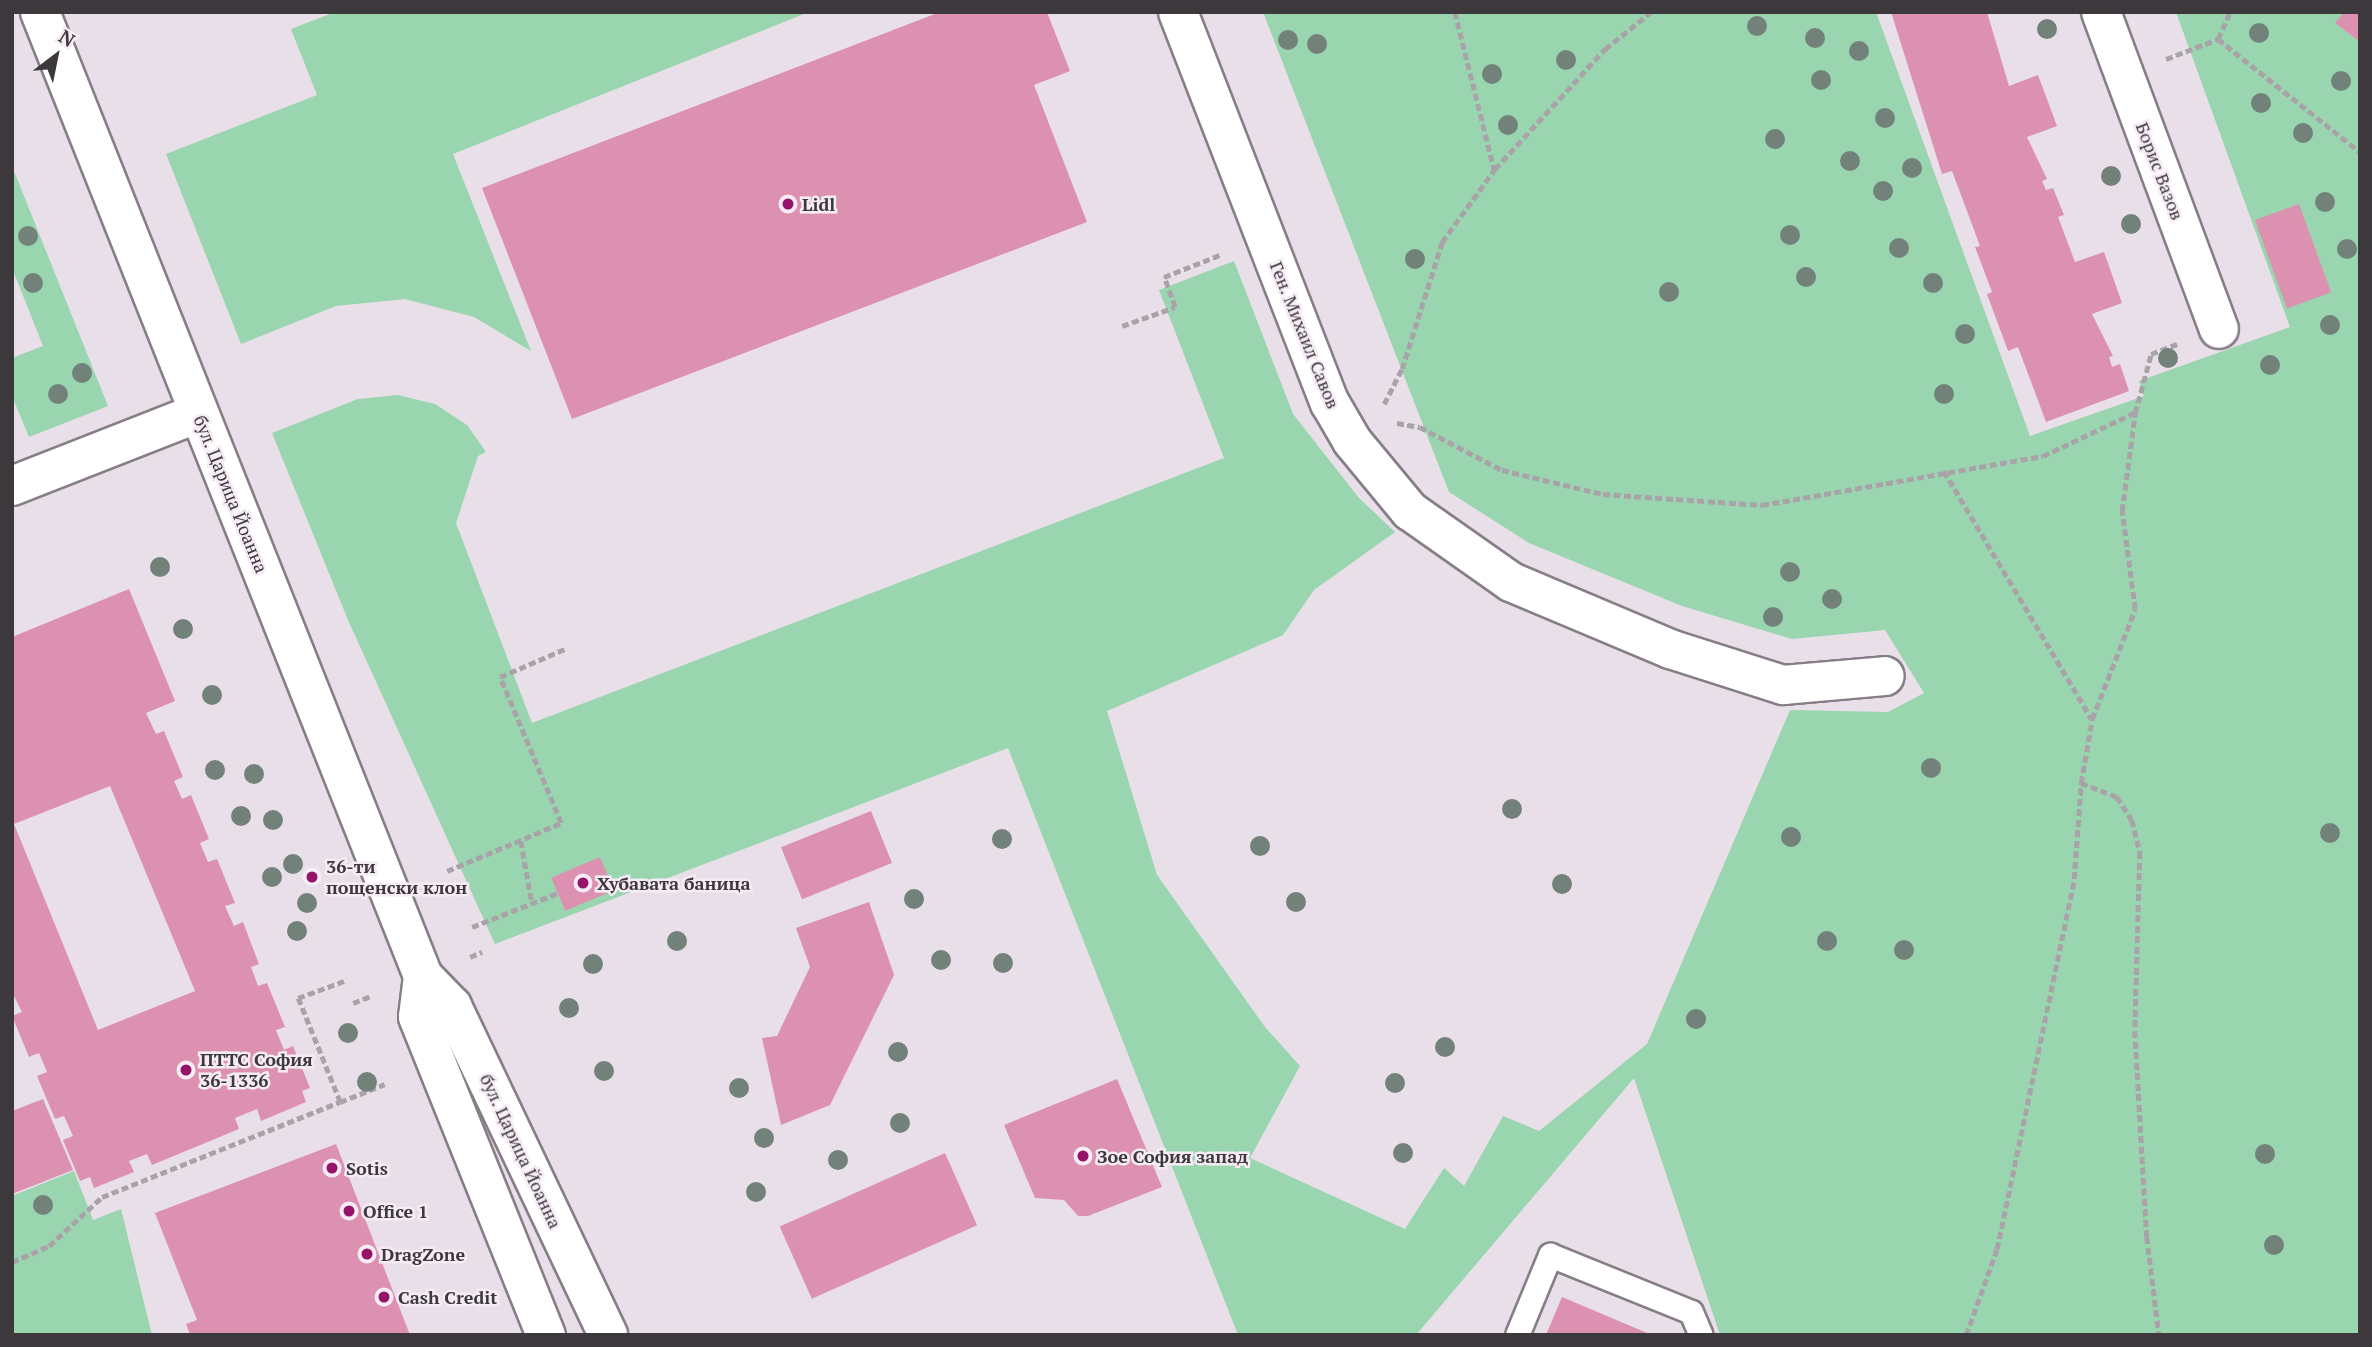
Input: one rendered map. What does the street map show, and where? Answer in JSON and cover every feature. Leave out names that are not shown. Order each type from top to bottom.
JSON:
[{"type":"main road","name":"бул. Царица Йоанна","points":[[40,12],[423,976],[452,1006],[608,1335]]},
{"type":"main road","name":"Ген. Михаил Савов","points":[[1178,12],[1330,402],[1364,430],[1410,511],[1511,582],[1670,649],[1783,685],[1885,676]]},
{"type":"main road","name":"Борис Вазов","points":[[2101,12],[2220,329]]},
{"type":"main road","points":[[17,472],[198,413]]},
{"type":"main road","name":"бул. Царица Йоанна","points":[[423,976],[418,1017],[546,1335]]},
{"type":"lane","points":[[1517,1335],[1550,1255],[1691,1312],[1700,1335]]},
{"type":"path","points":[[1455,12],[1495,169]]},
{"type":"path","points":[[1364,430],[1402,369],[1442,242],[1495,169],[1605,49],[1651,12]]},
{"type":"path","points":[[2124,76],[2218,39],[2230,12]]},
{"type":"path","points":[[2218,39],[2360,152]]},
{"type":"path","points":[[1122,326],[1175,307],[1164,277],[1265,236]]},
{"type":"path","points":[[1966,1335],[1997,1249],[2074,879],[2081,783],[2092,719],[2135,609],[2122,511],[2135,413],[2151,354],[2220,329]]},
{"type":"path","points":[[1364,430],[1420,427],[1502,470],[1603,494],[1762,505],[1944,471],[2043,456],[2135,413]]},
{"type":"path","points":[[1944,471],[2092,719]]},
{"type":"path","points":[[447,871],[561,823],[500,677],[567,648]]},
{"type":"path","points":[[2081,783],[2117,797],[2132,820],[2140,852],[2135,1031],[2147,1237],[2159,1335]]},
{"type":"path","points":[[520,841],[532,903]]},
{"type":"path","points":[[472,927],[558,893]]},
{"type":"path","points":[[466,959],[482,952]]},
{"type":"path","points":[[340,1102],[298,998],[344,981]]},
{"type":"path","points":[[353,1003],[371,996]]},
{"type":"path","points":[[12,1262],[49,1246],[102,1197],[385,1084]]},
{"type":"green space","points":[[335,12],[809,12],[453,154],[531,351],[474,317],[405,299],[336,306],[241,344],[166,154],[317,95],[291,29]]},
{"type":"green space","points":[[1263,12],[1876,12],[2030,436],[2144,396],[2139,381],[2290,327],[2176,12],[2360,12],[2360,1335],[1720,1335],[1634,1078],[1416,1335],[1238,1335],[1008,748],[495,944],[348,620],[272,433],[358,399],[398,395],[435,404],[467,425],[486,452],[478,456],[456,523],[532,723],[1224,458],[1159,290],[1234,261],[1293,414],[1359,498],[1395,532],[1314,590],[1283,635],[1107,711],[1157,875],[1265,1027],[1300,1066],[1250,1158],[1405,1229],[1444,1168],[1464,1186],[1503,1116],[1539,1131],[1647,1044],[1790,710],[1888,712],[1924,693],[1885,630],[1792,639],[1682,606],[1529,543],[1449,492]]},
{"type":"green space","points":[[12,166],[108,406],[29,437],[12,396],[12,358],[43,346],[12,268]]},
{"type":"green space","points":[[74,1171],[93,1220],[121,1209],[152,1335],[12,1335],[12,1196]]},
{"type":"building","points":[[940,12],[1047,12],[1070,71],[1034,85],[1087,222],[572,419],[482,188]]},
{"type":"building","points":[[1891,12],[1987,12],[2009,86],[2038,75],[2057,126],[2027,137],[2047,179],[2042,181],[2046,190],[2053,188],[2064,215],[2058,217],[2075,262],[2104,252],[2122,303],[2092,314],[2113,356],[2109,357],[2112,367],[2120,364],[2129,391],[2046,422],[2018,347],[2008,351],[1987,294],[1992,292],[1975,247],[1980,246],[1952,171],[1942,174]]},
{"type":"building","points":[[2344,12],[2360,12],[2360,42],[2335,23]]},
{"type":"building","points":[[2299,204],[2331,292],[2287,308],[2255,220]]},
{"type":"building","points":[[129,589],[175,701],[146,713],[156,734],[164,731],[183,777],[174,781],[182,799],[191,795],[209,839],[200,843],[208,862],[217,859],[235,903],[225,906],[234,926],[243,922],[259,964],[251,967],[258,986],[267,983],[285,1027],[276,1030],[284,1050],[293,1046],[310,1088],[302,1091],[306,1102],[261,1121],[257,1109],[235,1118],[239,1129],[152,1165],[147,1154],[129,1161],[134,1172],[94,1188],[90,1177],[80,1181],[63,1140],[73,1136],[64,1116],[55,1119],[37,1076],[47,1072],[39,1053],[29,1057],[12,1016],[22,1012],[12,992],[12,637]],"holes":[[[110,786],[195,991],[98,1030],[14,824]]]},
{"type":"building","points":[[871,811],[892,863],[802,899],[781,847]]},
{"type":"building","name":"Хубавата баница","points":[[600,857],[614,890],[565,911],[551,878]]},
{"type":"building","points":[[869,902],[894,975],[830,1105],[781,1125],[762,1038],[777,1036],[810,967],[796,928]]},
{"type":"building","name":"Зое София запад","points":[[1117,1079],[1162,1187],[1088,1216],[1078,1216],[1064,1200],[1035,1198],[1004,1125]]},
{"type":"building","points":[[43,1099],[73,1170],[12,1194],[12,1111]]},
{"type":"building","points":[[336,1144],[410,1335],[190,1335],[186,1324],[197,1320],[155,1213]]},
{"type":"building","points":[[945,1153],[977,1225],[812,1299],[780,1227]]},
{"type":"building","points":[[1562,1297],[1652,1335],[1546,1335]]},
{"type":"place","name":"Lidl","points":[[788,204]]},
{"type":"place","name":"36-ти пощенски клон","points":[[312,877]]},
{"type":"place","name":"Хубавата баница","points":[[583,883]]},
{"type":"place","name":"ПТТС София 36-1336","points":[[186,1070]]},
{"type":"place","name":"Зое София запад","points":[[1083,1156]]},
{"type":"place","name":"Sotis","points":[[332,1168]]},
{"type":"place","name":"Office 1","points":[[349,1211]]},
{"type":"place","name":"DragZone","points":[[367,1254]]},
{"type":"place","name":"Cash Credit","points":[[384,1297]]}]
